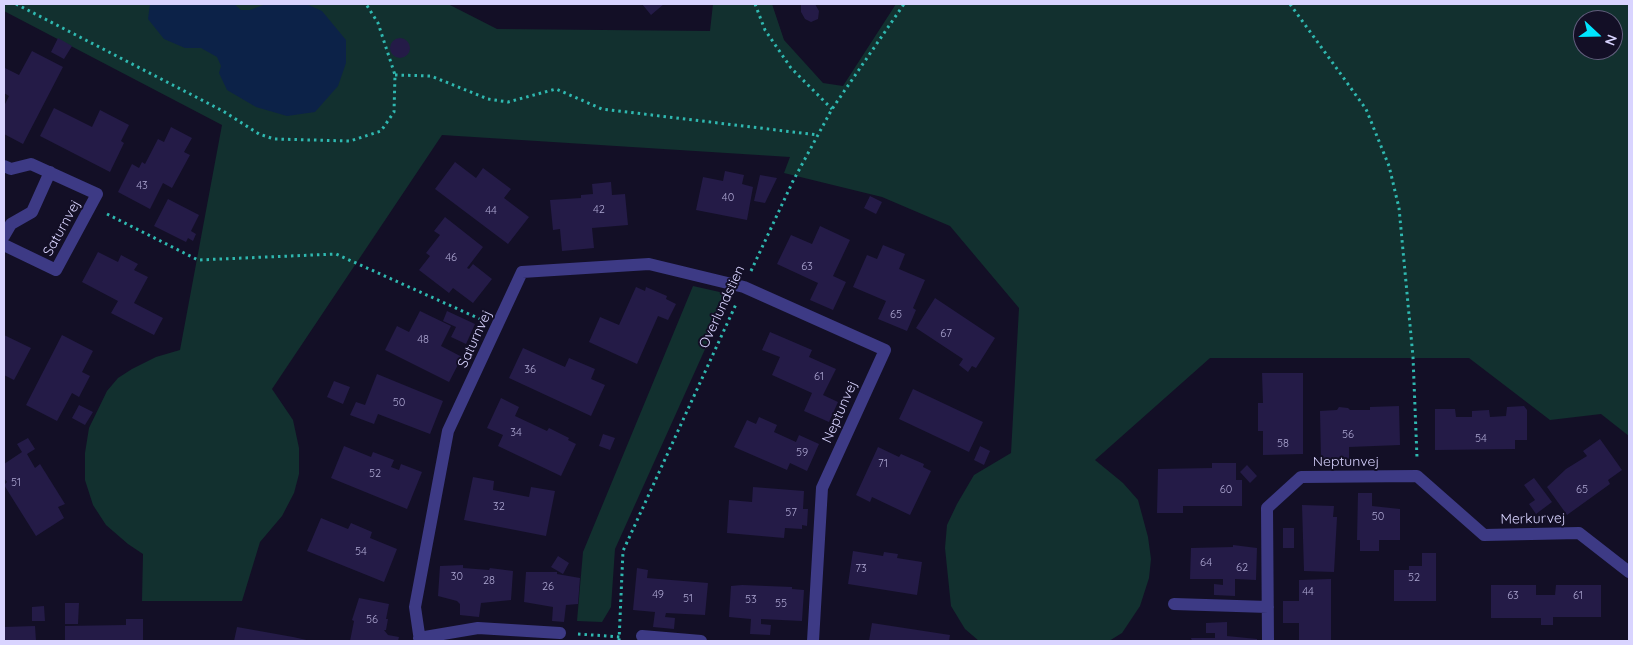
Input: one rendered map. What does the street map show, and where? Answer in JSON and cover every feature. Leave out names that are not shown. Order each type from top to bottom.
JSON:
[{"type":"street","name":"Saturnvej","points":[[4,166],[10,169],[31,164],[97,194],[56,270],[4,245]]},
{"type":"street","points":[[4,236],[11,224],[32,212],[50,172]]},
{"type":"street","name":"Saturnvej","points":[[560,633],[478,628],[419,640],[415,607],[448,431],[522,272],[649,264],[744,287]]},
{"type":"street","name":"Neptunvej","points":[[744,287],[885,350],[822,488],[813,641]]},
{"type":"street","name":"Merkurvej","points":[[1417,476],[1484,534],[1579,534],[1629,572]]},
{"type":"street","name":"Neptunvej","points":[[1268,641],[1268,508],[1301,477],[1417,476]]},
{"type":"street","points":[[1174,604],[1268,607]]},
{"type":"street","points":[[642,636],[701,641]]},
{"type":"path","points":[[16,4],[223,111],[259,134],[274,139],[350,141],[381,132],[394,112],[395,75],[378,23],[366,4]]},
{"type":"path","points":[[755,4],[765,30],[791,68],[832,109]]},
{"type":"path","name":"Overlundstien","points":[[619,639],[623,551],[793,180],[832,109],[904,4]]},
{"type":"path","points":[[1290,4],[1366,109],[1388,166],[1399,208],[1414,357],[1417,476]]},
{"type":"path","points":[[395,75],[431,76],[495,100],[508,102],[556,89],[602,109],[818,135]]},
{"type":"path","points":[[92,206],[198,260],[336,254],[497,327]]},
{"type":"path","points":[[560,633],[619,639],[642,636]]},
{"type":"green space","points":[[4,4],[448,4],[497,29],[710,31],[713,4],[772,4],[784,40],[823,83],[843,86],[896,4],[1629,4],[1629,436],[1601,414],[1550,420],[1469,358],[1210,358],[1095,460],[1123,483],[1138,500],[1148,537],[1151,559],[1149,578],[1140,606],[1122,633],[1109,641],[979,641],[965,629],[951,606],[945,548],[947,525],[974,475],[1011,453],[1019,308],[950,226],[882,197],[784,173],[790,157],[442,135],[272,389],[293,420],[299,448],[299,474],[294,493],[282,516],[260,542],[242,601],[142,601],[143,554],[106,525],[93,505],[85,480],[85,453],[89,428],[107,391],[118,378],[156,357],[180,350],[222,125],[4,11]]},
{"type":"green space","points":[[693,286],[724,293],[724,307],[615,549],[611,607],[602,622],[577,621],[583,552]]},
{"type":"water","points":[[150,4],[234,4],[241,10],[250,10],[266,4],[306,4],[322,11],[346,40],[346,63],[338,86],[315,112],[287,116],[256,107],[227,90],[219,73],[221,66],[217,57],[201,48],[185,48],[164,39],[148,19]]},
{"type":"building","points":[[642,4],[664,4],[651,15]]},
{"type":"building","points":[[801,4],[815,4],[819,11],[818,19],[811,22],[805,19],[801,12]]},
{"type":"building","points":[[58,38],[72,46],[64,59],[51,52]]},
{"type":"building","points":[[396,38],[404,38],[410,44],[410,52],[404,58],[396,58],[390,52],[390,44]]},
{"type":"building","points":[[32,51],[63,67],[23,144],[4,134],[4,106],[9,96],[4,93],[4,71],[5,68],[19,75]]},
{"type":"building","points":[[54,108],[92,127],[100,110],[129,125],[121,141],[124,143],[110,172],[40,136]]},
{"type":"building","points":[[171,127],[192,138],[184,152],[190,155],[172,188],[163,183],[150,209],[118,192],[132,164],[139,168],[142,162],[145,164],[158,139],[164,142]]},
{"type":"building","points":[[455,162],[476,178],[483,168],[511,189],[504,198],[529,217],[508,244],[435,189]]},
{"type":"building","points":[[725,171],[744,175],[742,184],[753,187],[747,220],[696,210],[703,177],[723,181]]},
{"type":"building","points":[[760,175],[777,178],[765,203],[754,201]]},
{"type":"building","points":[[611,182],[612,195],[625,194],[628,225],[592,228],[594,248],[562,251],[560,229],[553,230],[550,200],[581,198],[581,195],[593,194],[592,184]]},
{"type":"building","points":[[870,196],[882,202],[876,214],[864,208]]},
{"type":"building","points":[[168,199],[199,215],[191,231],[196,234],[193,241],[188,238],[186,242],[154,226]]},
{"type":"building","points":[[445,217],[483,247],[467,268],[469,269],[473,264],[492,279],[473,303],[453,288],[449,293],[419,270],[430,256],[426,253],[440,235],[434,231]]},
{"type":"building","points":[[820,226],[850,240],[833,276],[846,282],[833,310],[810,300],[818,283],[777,264],[791,235],[812,244]]},
{"type":"building","points":[[883,245],[905,254],[899,269],[925,280],[913,308],[916,310],[907,331],[878,319],[886,301],[853,287],[867,255],[877,259]]},
{"type":"building","points":[[98,252],[118,262],[121,255],[138,264],[134,270],[148,277],[134,303],[163,318],[154,335],[111,313],[118,301],[82,282]]},
{"type":"building","points":[[636,287],[645,291],[646,287],[667,296],[666,299],[676,304],[668,320],[658,316],[637,364],[589,342],[600,317],[619,325]]},
{"type":"building","points":[[935,298],[995,338],[976,368],[972,366],[968,372],[959,365],[963,359],[916,328]]},
{"type":"building","points":[[420,311],[451,326],[441,346],[462,357],[449,382],[385,350],[397,326],[409,332]]},
{"type":"building","points":[[447,311],[475,324],[466,344],[451,337],[456,327],[443,321]]},
{"type":"building","points":[[770,332],[812,350],[809,357],[836,369],[823,395],[838,402],[829,422],[804,411],[812,393],[772,375],[780,357],[762,350]]},
{"type":"building","points":[[4,335],[31,348],[14,380],[4,375]]},
{"type":"building","points":[[62,335],[93,351],[82,372],[90,376],[79,397],[72,393],[57,421],[26,405]]},
{"type":"building","points":[[523,348],[565,367],[569,358],[595,369],[591,379],[605,385],[591,416],[509,378]]},
{"type":"building","points":[[1262,373],[1303,373],[1303,454],[1263,455],[1263,431],[1258,431],[1258,403],[1263,403]]},
{"type":"building","points":[[377,374],[443,401],[430,434],[378,414],[374,424],[350,415],[356,402],[365,405]]},
{"type":"building","points":[[334,381],[350,387],[343,404],[327,397]]},
{"type":"building","points":[[913,389],[983,422],[969,452],[899,419]]},
{"type":"building","points":[[501,398],[519,407],[515,416],[547,431],[549,428],[569,438],[568,440],[576,444],[561,476],[498,446],[503,435],[487,428]]},
{"type":"building","points":[[79,405],[93,412],[85,425],[72,418]]},
{"type":"building","points":[[1399,406],[1400,445],[1349,447],[1349,459],[1321,459],[1320,411],[1337,410],[1339,407],[1350,410],[1370,410],[1370,407]]},
{"type":"building","points":[[1524,406],[1527,410],[1527,440],[1515,440],[1515,449],[1435,450],[1435,409],[1455,409],[1456,417],[1472,417],[1472,411],[1489,410],[1490,417],[1506,416],[1507,407]]},
{"type":"building","points":[[759,417],[777,425],[774,432],[796,442],[799,435],[819,444],[807,471],[790,463],[787,470],[734,447],[747,420],[756,424]]},
{"type":"building","points":[[603,434],[615,438],[610,450],[599,446]]},
{"type":"building","points":[[28,438],[35,449],[27,454],[35,468],[40,464],[65,504],[58,507],[64,518],[36,536],[4,485],[7,482],[4,478],[4,464],[22,452],[17,444]]},
{"type":"building","points":[[1600,439],[1622,470],[1608,480],[1610,484],[1567,515],[1547,487],[1566,469],[1587,456],[1583,451]]},
{"type":"building","points":[[344,446],[371,457],[373,452],[394,460],[391,467],[399,470],[401,464],[422,472],[407,509],[331,478]]},
{"type":"building","points":[[980,446],[990,451],[984,465],[974,460]]},
{"type":"building","points":[[878,447],[899,457],[901,454],[924,464],[923,467],[931,471],[910,515],[872,497],[870,502],[856,495]]},
{"type":"building","points":[[1212,463],[1236,463],[1236,480],[1242,480],[1242,506],[1183,506],[1183,513],[1157,513],[1158,469],[1212,468]]},
{"type":"building","points":[[1247,465],[1257,476],[1250,483],[1240,472]]},
{"type":"building","points":[[473,477],[494,481],[493,490],[529,497],[531,487],[555,491],[546,536],[464,520]]},
{"type":"building","points":[[1534,478],[1552,502],[1536,514],[1529,504],[1535,500],[1524,485]]},
{"type":"building","points":[[753,487],[804,491],[803,509],[808,509],[807,526],[802,525],[802,529],[785,528],[784,538],[727,533],[729,500],[752,502]]},
{"type":"building","points":[[1358,493],[1372,493],[1372,506],[1400,509],[1400,540],[1379,540],[1379,551],[1360,551],[1360,540],[1357,540]]},
{"type":"building","points":[[1302,505],[1334,506],[1333,517],[1337,517],[1334,572],[1304,571]]},
{"type":"building","points":[[321,518],[348,529],[351,523],[372,532],[370,538],[397,549],[384,582],[307,551]]},
{"type":"building","points":[[1283,528],[1294,528],[1294,548],[1283,548]]},
{"type":"building","points":[[1233,545],[1257,548],[1256,580],[1235,579],[1235,596],[1214,595],[1214,584],[1223,585],[1223,579],[1190,579],[1191,548],[1233,547]]},
{"type":"building","points":[[853,551],[883,556],[884,552],[898,554],[897,558],[922,562],[917,595],[848,584]]},
{"type":"building","points":[[1422,553],[1436,553],[1436,601],[1394,601],[1394,570],[1409,570],[1409,566],[1422,566]]},
{"type":"building","points":[[558,556],[569,563],[563,574],[551,567]]},
{"type":"building","points":[[463,565],[463,568],[489,570],[490,568],[513,571],[511,600],[481,603],[479,617],[460,615],[460,604],[457,601],[438,596],[440,566]]},
{"type":"building","points":[[637,568],[648,570],[647,578],[708,583],[705,615],[666,613],[665,617],[675,618],[674,629],[653,627],[655,612],[633,610]]},
{"type":"building","points":[[526,572],[557,572],[557,574],[580,578],[578,604],[566,605],[564,622],[552,621],[553,607],[524,602]]},
{"type":"building","points":[[1331,579],[1331,641],[1299,641],[1299,623],[1283,623],[1283,601],[1299,601],[1299,580]]},
{"type":"building","points":[[1491,585],[1536,585],[1536,595],[1555,595],[1556,585],[1601,585],[1601,617],[1553,617],[1553,625],[1541,625],[1541,618],[1491,618]]},
{"type":"building","points":[[731,586],[792,587],[792,589],[804,590],[802,621],[761,619],[761,624],[771,625],[770,635],[750,634],[751,619],[729,617]]},
{"type":"building","points":[[359,598],[389,604],[386,630],[384,630],[388,635],[399,637],[398,641],[350,641],[354,621],[352,620]]},
{"type":"building","points":[[65,603],[79,603],[78,624],[65,624]]},
{"type":"building","points":[[44,606],[45,621],[32,621],[32,607]]},
{"type":"building","points":[[126,619],[143,619],[143,641],[65,641],[65,626],[126,625]]},
{"type":"building","points":[[1227,622],[1227,636],[1257,639],[1257,641],[1192,641],[1191,638],[1215,638],[1215,633],[1206,633],[1206,623]]},
{"type":"building","points":[[872,623],[950,635],[949,641],[869,641]]},
{"type":"building","points":[[35,626],[36,641],[4,641],[4,627]]},
{"type":"building","points":[[237,627],[293,637],[311,641],[234,641]]}]
